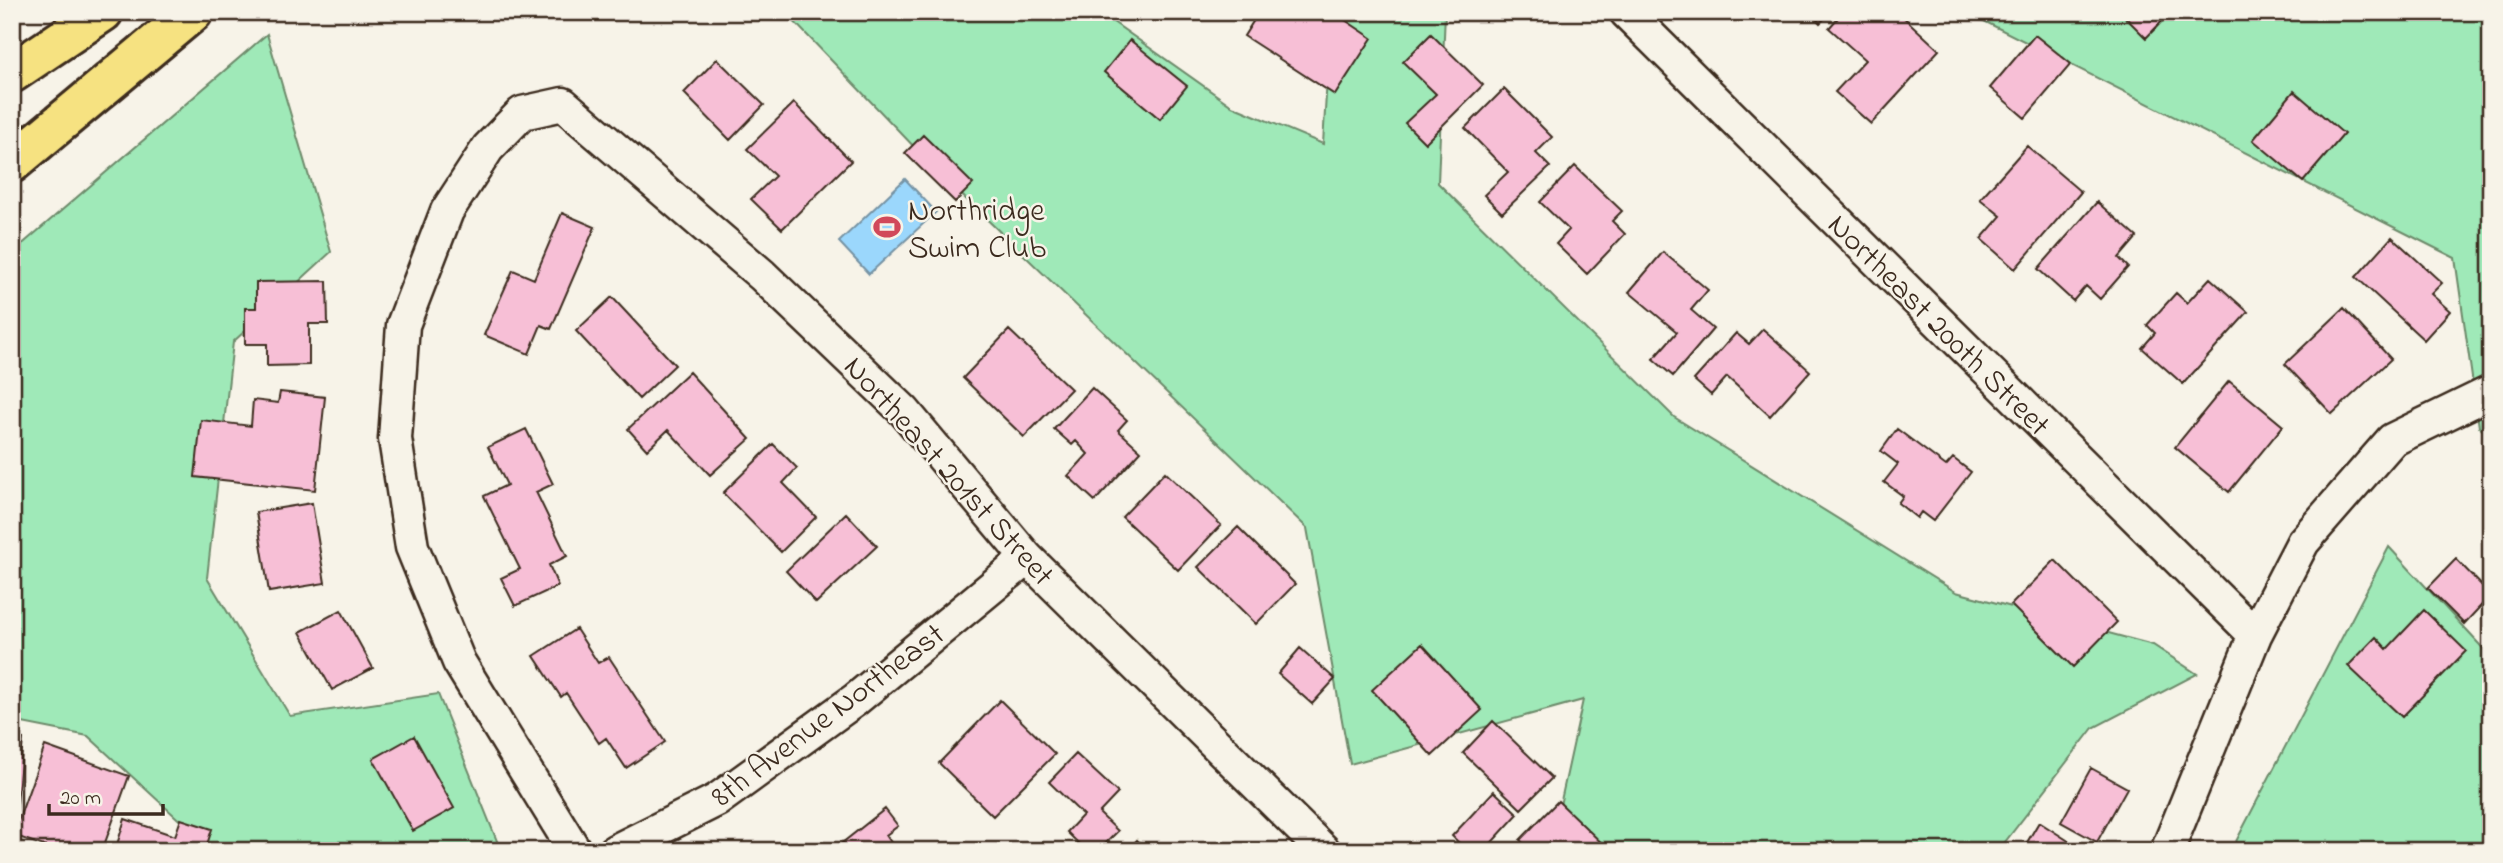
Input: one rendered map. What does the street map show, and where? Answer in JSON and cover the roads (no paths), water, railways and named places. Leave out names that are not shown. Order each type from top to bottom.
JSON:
[{"type":"highway","points":[[12,73],[103,12]]},
{"type":"highway","points":[[12,163],[193,12]]},
{"type":"street","name":"Northeast 200th Street","points":[[1626,12],[2255,635]]},
{"type":"street","name":"Northeast 201st Street","points":[[575,851],[459,662],[412,547],[395,439],[403,325],[447,211],[488,148],[522,113],[563,104],[762,275],[904,411],[1027,558],[1324,851]]},
{"type":"street","points":[[2167,851],[2255,635],[2303,542],[2392,440],[2491,392]]},
{"type":"street","name":"8th Avenue Northeast","points":[[615,851],[717,800],[855,700],[1027,558]]},
{"type":"water","name":"Northridge Swim Club","points":[[905,179],[936,212],[869,274],[839,242]]},
{"type":"place","name":"Northridge Swim Club","points":[[887,227]]}]
